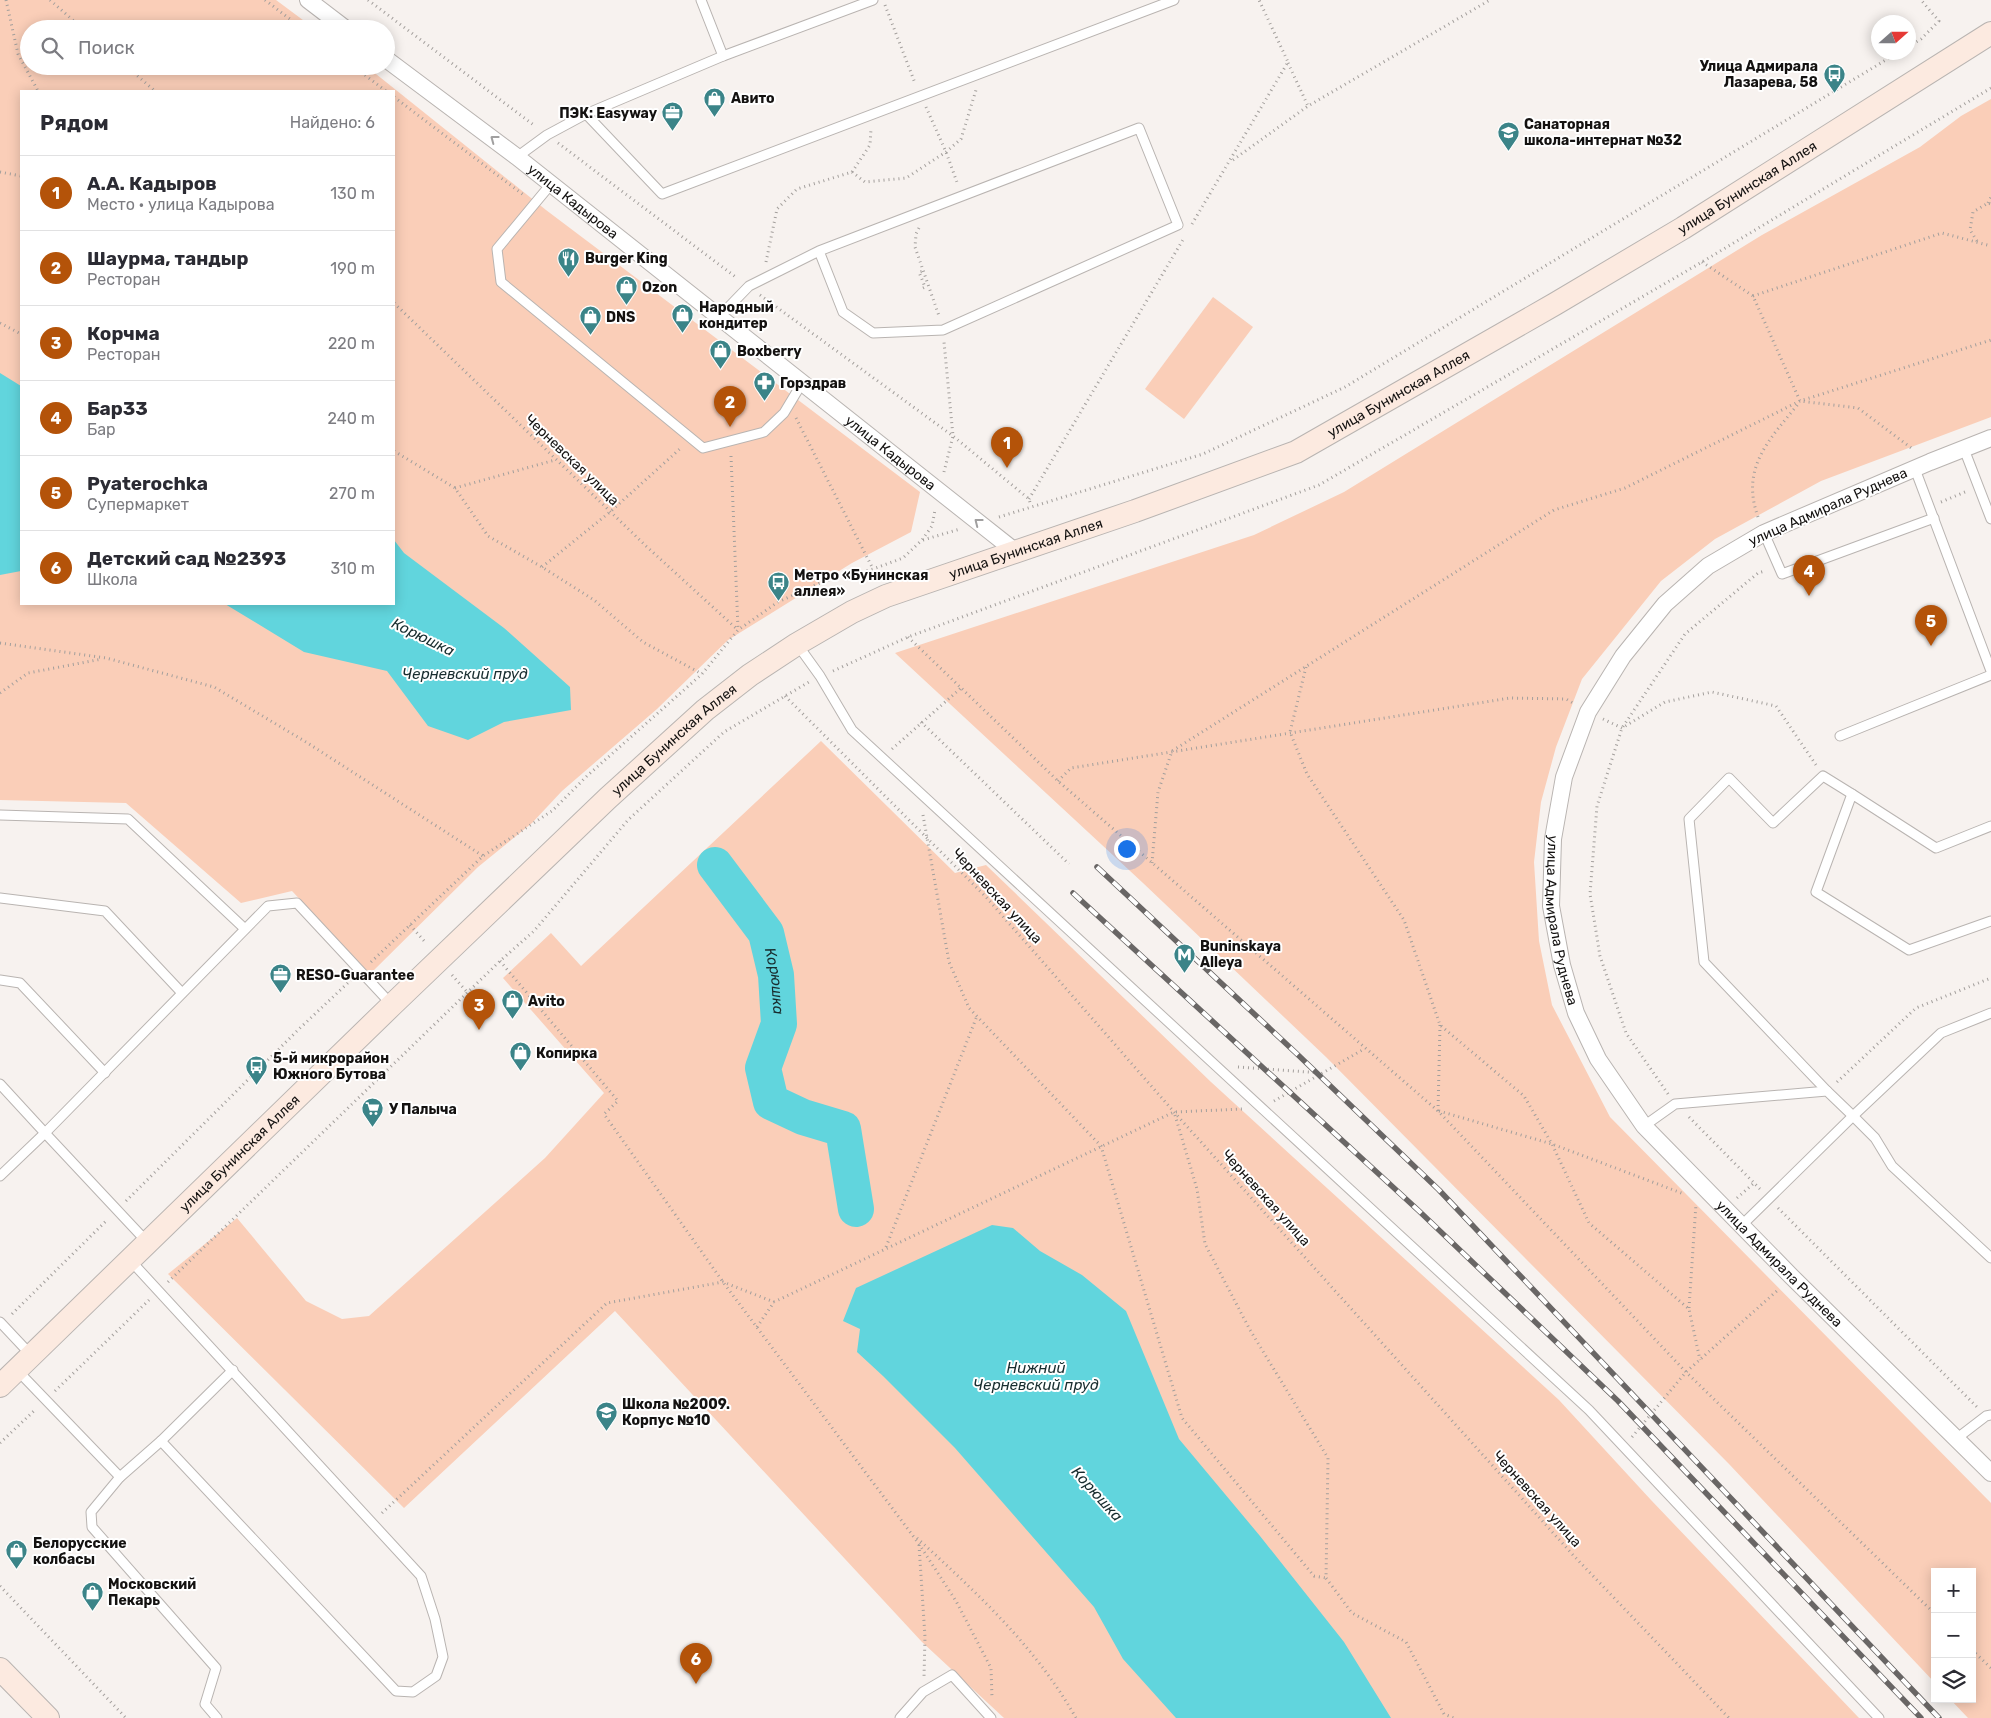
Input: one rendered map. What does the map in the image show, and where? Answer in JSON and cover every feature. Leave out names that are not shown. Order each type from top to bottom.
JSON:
[{"type":"street","points":[[308,0],[334,20]]},
{"type":"street","name":"улица Бунинская Аллея","points":[[0,1386],[608,798],[705,710],[750,675],[796,644],[852,612],[886,596],[1135,511],[1296,452],[1675,233],[1991,34]]},
{"type":"street","name":"улица Кадырова","points":[[395,66],[517,157],[1016,552]]},
{"type":"street","name":"улица Адмирала Руднева","points":[[1991,438],[1764,533],[1708,566],[1666,604],[1623,656],[1588,712],[1564,777],[1553,839],[1550,906],[1562,965],[1576,1013],[1598,1059],[1644,1126],[1725,1210],[1991,1473]]},
{"type":"street","points":[[0,1669],[48,1718]]},
{"type":"lane","points":[[701,0],[723,56]]},
{"type":"lane","points":[[517,157],[547,135],[586,114],[723,56],[873,0]]},
{"type":"lane","points":[[586,114],[662,194],[1174,0]]},
{"type":"lane","points":[[719,317],[749,286],[819,251],[1139,128],[1178,225],[943,330],[873,333],[843,312],[819,251]]},
{"type":"lane","points":[[551,184],[497,249],[501,282],[703,448],[764,432],[790,405],[802,383]]},
{"type":"lane","points":[[1964,449],[1978,486],[1988,501],[1991,519]]},
{"type":"lane","points":[[1915,469],[1991,671]]},
{"type":"lane","points":[[1764,533],[1782,574],[1934,518]]},
{"type":"lane","points":[[796,644],[820,676],[852,730],[1589,1410],[1879,1718]]},
{"type":"lane","points":[[1840,736],[1991,675]]},
{"type":"lane","points":[[1991,826],[1936,848],[1823,776],[1773,823],[1729,778],[1689,818],[1704,962],[1827,1091],[1875,1138],[1892,1166],[1991,1258]]},
{"type":"lane","points":[[1852,794],[1816,892],[1910,950],[1991,921]]},
{"type":"lane","points":[[0,815],[128,819],[245,929]]},
{"type":"lane","points":[[0,898],[105,911],[182,993]]},
{"type":"lane","points":[[0,1176],[46,1133],[268,906],[297,903],[392,1005]]},
{"type":"lane","points":[[0,980],[20,983],[105,1072]]},
{"type":"lane","points":[[1742,1225],[1941,1033],[1991,1013]]},
{"type":"lane","points":[[0,1084],[148,1243]]},
{"type":"lane","points":[[1644,1126],[1675,1104],[1827,1091]]},
{"type":"lane","points":[[130,1260],[233,1370],[420,1576],[435,1618],[442,1657],[436,1676],[413,1692],[396,1691],[161,1441]]},
{"type":"lane","points":[[1,1323],[46,1400],[120,1477]]},
{"type":"lane","points":[[217,1718],[205,1704],[216,1668],[92,1527],[91,1512],[120,1477],[161,1441],[233,1370]]},
{"type":"lane","points":[[1956,1439],[1988,1415]]},
{"type":"lane","points":[[900,1718],[924,1692],[952,1675],[991,1718]]},
{"type":"path","points":[[6,0],[20,58]]},
{"type":"path","points":[[50,0],[73,20]]},
{"type":"path","points":[[264,0],[292,20]]},
{"type":"path","points":[[368,0],[395,20]]},
{"type":"path","points":[[883,0],[920,96],[946,152],[962,196]]},
{"type":"path","points":[[1259,0],[1308,106]]},
{"type":"path","points":[[1230,162],[1308,106],[1490,0]]},
{"type":"path","points":[[1916,42],[1939,21],[1921,0]]},
{"type":"path","points":[[395,20],[749,286],[953,436],[1030,499]]},
{"type":"path","points":[[1288,62],[1030,499],[1031,506],[1203,454],[1345,387],[1886,60]]},
{"type":"path","points":[[852,172],[865,182],[906,178],[946,152],[961,139],[981,73]]},
{"type":"path","points":[[29,75],[37,90]]},
{"type":"path","points":[[136,75],[154,90]]},
{"type":"path","points":[[365,75],[385,90]]},
{"type":"path","points":[[1934,1613],[1686,1372],[1438,1111],[1058,781],[908,637],[1319,485],[1702,262],[1991,88]]},
{"type":"path","points":[[395,98],[535,204]]},
{"type":"path","points":[[749,286],[765,266],[777,209],[796,189],[852,172],[870,145],[871,115]]},
{"type":"path","points":[[0,172],[20,176]]},
{"type":"path","points":[[1977,241],[1970,230],[1973,212],[1990,204],[1991,197]]},
{"type":"path","points":[[1,1323],[360,971],[483,856],[552,811],[588,775],[702,674],[738,630],[778,602],[822,582],[873,569],[902,558],[922,540],[932,526],[938,491],[953,436],[943,330],[915,247],[916,234],[929,209]]},
{"type":"path","points":[[1753,296],[1942,233],[1991,246]]},
{"type":"path","points":[[1702,262],[1753,296],[1800,400]]},
{"type":"path","points":[[924,271],[919,272],[924,288]]},
{"type":"path","name":"Черневская улица","points":[[395,304],[610,512],[738,630]]},
{"type":"path","points":[[0,323],[20,333]]},
{"type":"path","points":[[1152,863],[1158,792],[1172,751],[1554,510],[1624,488],[1800,400],[1991,340]]},
{"type":"path","points":[[1800,400],[1858,408],[1930,462]]},
{"type":"path","points":[[1764,533],[1753,504],[1752,475],[1762,449],[1800,400]]},
{"type":"path","points":[[790,405],[873,569]]},
{"type":"path","points":[[542,567],[610,512],[692,438]]},
{"type":"path","points":[[731,441],[738,630]]},
{"type":"path","points":[[395,452],[455,488],[488,536],[594,600],[643,642],[702,674]]},
{"type":"path","points":[[455,488],[556,460]]},
{"type":"path","points":[[1930,506],[1978,486]]},
{"type":"path","points":[[1778,566],[1758,573],[1685,634],[1622,728],[1597,806],[1590,894],[1600,956],[1626,1033],[1675,1104],[1988,1415]]},
{"type":"path","points":[[0,643],[106,658],[214,688],[306,742],[483,856]]},
{"type":"path","points":[[0,693],[28,673],[106,658]]},
{"type":"path","points":[[1306,666],[1290,732],[1307,774],[1404,920],[1440,1025],[1438,1111]]},
{"type":"path","points":[[883,758],[961,688]]},
{"type":"path","points":[[1622,728],[1665,702],[1712,692],[1776,706],[1823,776]]},
{"type":"path","name":"Черневская улица","points":[[785,696],[986,897],[1174,1112],[1573,1556],[1729,1718]]},
{"type":"path","points":[[1058,781],[1071,768],[1510,698],[1566,698],[1588,712],[1622,728]]},
{"type":"path","points":[[921,722],[1069,864]]},
{"type":"path","points":[[0,1444],[500,961],[534,931],[628,820],[724,732]]},
{"type":"path","points":[[918,790],[949,962],[969,1008],[1101,1146],[1182,1418],[1314,1576],[1326,1578]]},
{"type":"path","points":[[500,961],[618,1101],[604,1114],[723,1282],[919,1544],[956,1601],[991,1668],[992,1698]]},
{"type":"path","points":[[1827,1091],[1916,1008],[1991,978]]},
{"type":"path","points":[[886,1247],[977,1016]]},
{"type":"path","points":[[1440,1025],[1524,1096],[1552,1144],[1588,1223],[1689,1309]]},
{"type":"path","points":[[757,1327],[774,1302],[886,1247],[1174,1112],[1261,1108],[1365,1049]]},
{"type":"path","points":[[1215,1065],[1323,1073]]},
{"type":"path","points":[[1438,1111],[1552,1144],[1687,1195]]},
{"type":"path","points":[[1174,1112],[1197,1189],[1205,1244],[1250,1330],[1328,1458],[1326,1578],[1352,1613],[1406,1642],[1444,1714],[1454,1718]]},
{"type":"path","points":[[1700,1360],[1689,1309],[1696,1198],[1725,1210],[1754,1183]]},
{"type":"path","points":[[1624,1447],[1686,1372],[1792,1277]]},
{"type":"path","points":[[372,1523],[607,1303],[723,1282],[774,1302]]},
{"type":"path","points":[[912,1534],[968,1584],[1013,1630],[1060,1688],[1076,1718]]},
{"type":"path","points":[[919,1544],[925,1636],[924,1692]]},
{"type":"path","points":[[0,1586],[126,1718]]},
{"type":"path","points":[[1976,1654],[1991,1668]]},
{"type":"shaded area","points":[[0,0],[276,0],[303,20],[20,20],[20,75],[377,75],[546,210],[920,492],[911,532],[852,563],[728,640],[657,709],[562,791],[532,823],[478,867],[370,974],[292,891],[241,903],[126,803],[0,800]]},
{"type":"shaded area","points":[[1991,99],[1991,417],[1821,481],[1715,539],[1661,581],[1582,679],[1556,747],[1541,802],[1534,862],[1539,941],[1552,1005],[1610,1117],[1991,1503],[1991,1718],[1968,1718],[1954,1703],[1976,1703],[1976,1568],[1931,1568],[1931,1679],[1729,1464],[1326,1057],[1143,883],[895,653],[1254,535],[1344,492],[1762,235],[1920,147],[1961,116]]},
{"type":"shaded area","points":[[1213,297],[1253,327],[1184,419],[1145,389]]},
{"type":"shaded area","points":[[821,741],[955,873],[986,865],[1211,1082],[1559,1400],[1651,1500],[1859,1718],[1004,1718],[922,1642],[615,1311],[404,1508],[168,1274],[237,1218],[306,1301],[342,1319],[369,1316],[545,1158],[604,1093],[503,978],[551,933],[581,966]]},
{"type":"water","points":[[0,373],[20,385],[20,571],[0,575]]},
{"type":"water","name":"Черневский пруд","points":[[395,541],[404,553],[504,628],[570,687],[571,710],[504,722],[468,740],[428,726],[387,671],[304,652],[227,605],[395,605]]},
{"type":"water","name":"Нижний Черневский пруд","points":[[992,1225],[1013,1228],[1040,1251],[1082,1275],[1126,1311],[1179,1439],[1260,1536],[1344,1642],[1391,1718],[1176,1718],[1123,1659],[1094,1607],[955,1448],[857,1352],[860,1329],[843,1321],[856,1288]]},
{"type":"waterway","name":"Корюшка","points":[[715,865],[766,933],[776,975],[779,1024],[763,1068],[771,1102],[803,1117],[843,1129],[856,1209]]},
{"type":"railway","points":[[1097,867],[1439,1190],[1939,1718]]},
{"type":"railway","points":[[1073,893],[1419,1211],[1618,1401],[1921,1718]]},
{"type":"place","name":"Улица Адмирала Лазарева, 58","points":[[1834,93]]},
{"type":"place","name":"Авито","points":[[715,117]]},
{"type":"place","name":"ПЭК: Easyway","points":[[673,132]]},
{"type":"place","name":"Санаторная школа-интернат №32","points":[[1508,151]]},
{"type":"place","name":"Burger King","points":[[569,277]]},
{"type":"place","name":"Ozon","points":[[626,306]]},
{"type":"place","name":"Народный кондитер","points":[[683,334]]},
{"type":"place","name":"DNS","points":[[590,336]]},
{"type":"place","name":"Boxberry","points":[[721,370]]},
{"type":"place","name":"Горздрав","points":[[764,402]]},
{"type":"place","name":"Шаурма, тандыр","points":[[730,427]]},
{"type":"place","name":"А.А. Кадыров","points":[[1007,468]]},
{"type":"place","name":"Бар33","points":[[1809,596]]},
{"type":"place","name":"Метро «Бунинская аллея»","points":[[778,602]]},
{"type":"place","name":"Pyaterochka","points":[[1931,646]]},
{"type":"place","name":"Buninskaya Alleya","points":[[1184,973]]},
{"type":"place","name":"RESO-Guarantee","points":[[280,994]]},
{"type":"place","name":"Avito","points":[[512,1020]]},
{"type":"place","name":"Корчма","points":[[479,1030]]},
{"type":"place","name":"Копирка","points":[[520,1072]]},
{"type":"place","name":"5-й микрорайон Южного Бутова","points":[[257,1085]]},
{"type":"place","name":"У Палыча","points":[[373,1128]]},
{"type":"place","name":"Школа №2009. Корпус №10","points":[[606,1431]]},
{"type":"place","name":"Белорусские колбасы","points":[[17,1570]]},
{"type":"place","name":"Московский Пекарь","points":[[92,1611]]},
{"type":"place","name":"Детский сад №2393","points":[[696,1684]]}]
